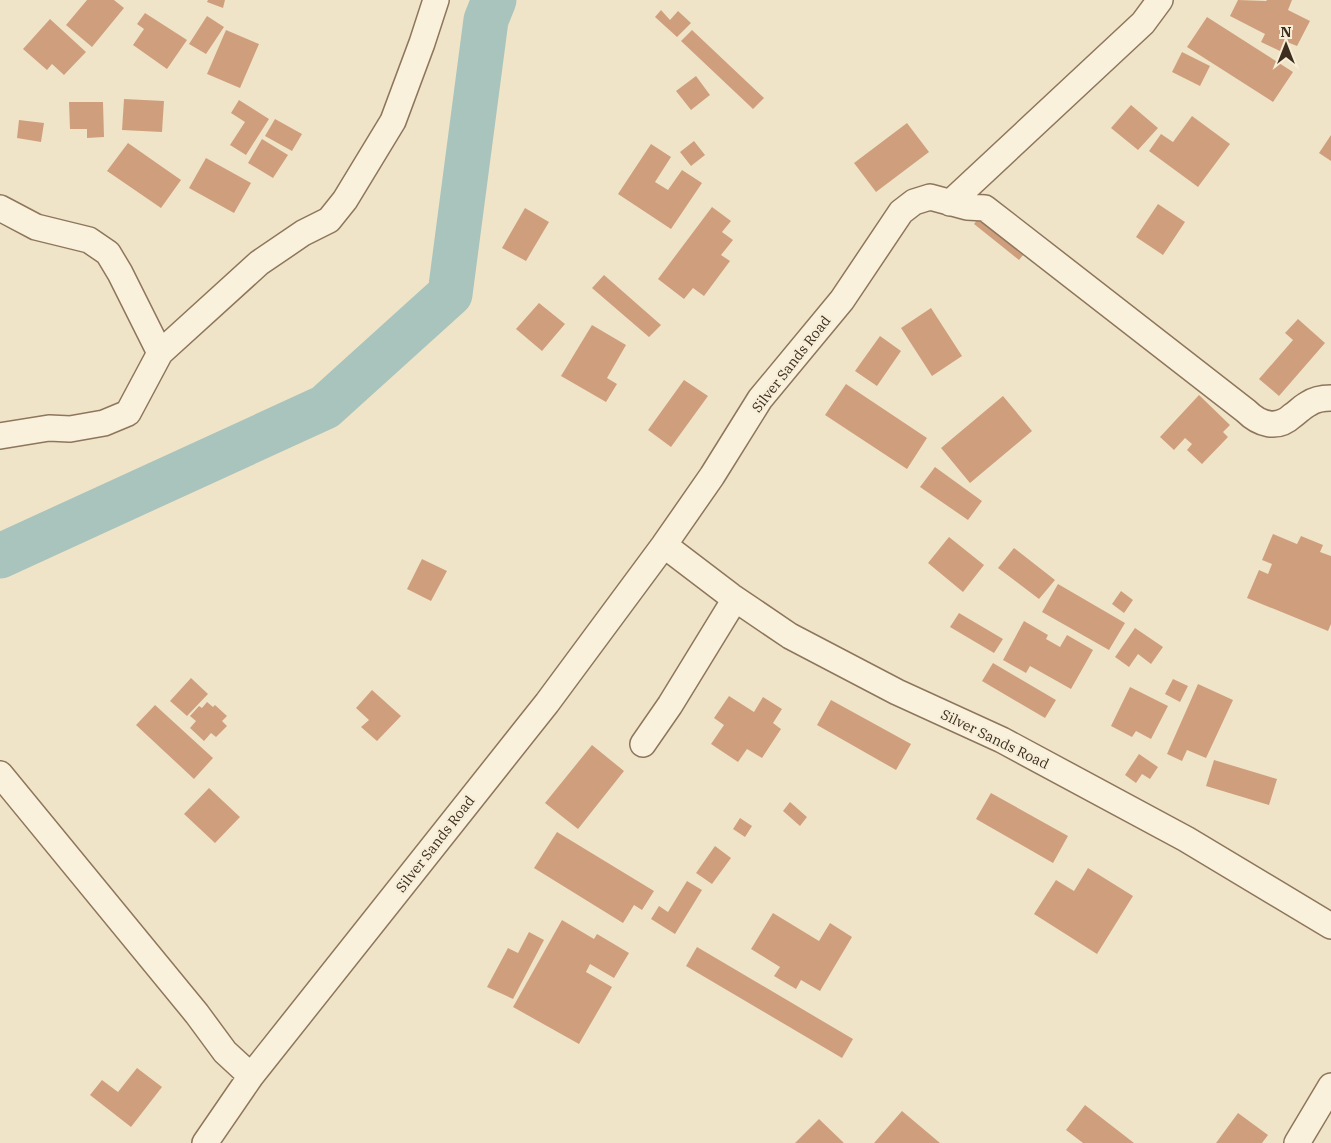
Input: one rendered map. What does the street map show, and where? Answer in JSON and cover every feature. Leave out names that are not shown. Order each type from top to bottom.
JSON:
[{"type":"street","points":[[0,436],[49,428],[70,429],[104,424],[128,414],[160,353],[259,263],[303,233],[330,220],[345,200],[393,121],[436,0]]},
{"type":"street","name":"Silver Sands Road","points":[[205,1143],[251,1076],[547,703],[664,545],[712,476],[760,399],[842,300],[901,212],[914,202],[940,200],[1143,23],[1160,0]]},
{"type":"street","points":[[940,200],[967,207],[985,208],[1262,423],[1273,425],[1282,423],[1310,402],[1331,398]]},
{"type":"street","points":[[0,208],[36,226],[89,240],[108,253],[160,353]]},
{"type":"street","name":"Silver Sands Road","points":[[664,545],[735,599],[790,636],[897,692],[1002,740],[1186,839],[1331,926]]},
{"type":"street","points":[[643,744],[670,705],[735,599]]},
{"type":"street","points":[[0,774],[197,1014],[225,1052],[251,1076]]},
{"type":"street","points":[[1297,1143],[1331,1086]]},
{"type":"building","points":[[87,0],[114,0],[124,8],[92,47],[66,25]]},
{"type":"building","points":[[208,0],[225,0],[223,8],[207,2]]},
{"type":"building","points":[[1238,0],[1292,0],[1288,10],[1310,21],[1297,46],[1287,42],[1282,52],[1261,42],[1265,34],[1230,16]]},
{"type":"building","points":[[661,10],[670,20],[678,11],[691,23],[677,37],[655,17]]},
{"type":"building","points":[[145,13],[187,40],[167,69],[133,45],[144,29],[137,24]]},
{"type":"building","points":[[207,16],[224,27],[206,54],[189,44]]},
{"type":"building","points":[[1207,17],[1293,72],[1273,102],[1187,47]]},
{"type":"building","points":[[50,19],[86,52],[64,75],[52,64],[47,70],[23,49]]},
{"type":"building","points":[[226,30],[259,44],[240,88],[207,74]]},
{"type":"building","points":[[692,30],[764,98],[753,109],[681,41]]},
{"type":"building","points":[[1182,52],[1210,66],[1200,86],[1172,72]]},
{"type":"building","points":[[696,76],[710,95],[691,110],[676,91]]},
{"type":"building","points":[[124,99],[164,101],[162,132],[122,130]]},
{"type":"building","points":[[239,100],[269,119],[246,155],[230,145],[245,122],[231,113]]},
{"type":"building","points":[[69,102],[103,102],[104,137],[87,138],[87,129],[70,129]]},
{"type":"building","points":[[1131,105],[1158,128],[1138,150],[1111,128]]},
{"type":"building","points":[[1192,116],[1230,144],[1198,187],[1149,151],[1161,134],[1173,142]]},
{"type":"building","points":[[275,119],[302,134],[292,151],[265,136]]},
{"type":"building","points":[[19,120],[44,123],[41,142],[17,138]]},
{"type":"building","points":[[907,123],[929,152],[876,192],[854,163]]},
{"type":"building","points":[[1331,135],[1331,161],[1319,153]]},
{"type":"building","points":[[262,139],[288,155],[273,178],[248,163]]},
{"type":"building","points":[[694,141],[705,155],[691,166],[680,152]]},
{"type":"building","points":[[128,143],[181,180],[161,208],[107,171]]},
{"type":"building","points":[[651,144],[671,157],[655,182],[668,190],[682,170],[702,183],[671,229],[618,194]]},
{"type":"building","points":[[206,158],[251,183],[234,213],[189,188]]},
{"type":"building","points":[[1158,204],[1185,222],[1163,255],[1136,237]]},
{"type":"building","points":[[712,207],[731,221],[722,232],[733,240],[721,255],[730,261],[704,296],[693,288],[684,299],[658,279]]},
{"type":"building","points":[[525,208],[549,222],[526,261],[502,248]]},
{"type":"building","points":[[983,212],[1028,249],[1019,260],[974,224]]},
{"type":"building","points":[[604,275],[661,325],[649,337],[592,288]]},
{"type":"building","points":[[539,303],[565,324],[542,351],[516,329]]},
{"type":"building","points":[[931,308],[962,356],[932,376],[901,328]]},
{"type":"building","points":[[1298,319],[1325,343],[1279,396],[1259,379],[1293,340],[1285,333]]},
{"type":"building","points":[[592,325],[626,345],[607,378],[617,384],[606,402],[561,376]]},
{"type":"building","points":[[880,336],[901,351],[877,386],[855,371]]},
{"type":"building","points":[[684,380],[708,396],[671,447],[648,430]]},
{"type":"building","points":[[846,384],[927,438],[907,469],[825,415]]},
{"type":"building","points":[[1199,395],[1230,425],[1223,432],[1228,437],[1202,464],[1187,450],[1192,444],[1185,438],[1174,450],[1160,437]]},
{"type":"building","points":[[1003,396],[1032,431],[970,483],[941,448]]},
{"type":"building","points":[[935,467],[982,501],[968,520],[920,487]]},
{"type":"building","points":[[1273,534],[1297,544],[1301,536],[1323,545],[1320,552],[1331,556],[1331,624],[1328,631],[1247,598],[1259,570],[1268,574],[1272,564],[1262,560]]},
{"type":"building","points":[[949,537],[984,565],[963,592],[928,563]]},
{"type":"building","points":[[1014,548],[1055,580],[1039,599],[998,568]]},
{"type":"building","points":[[422,559],[447,571],[431,601],[407,589]]},
{"type":"building","points":[[1058,584],[1125,623],[1109,650],[1042,612]]},
{"type":"building","points":[[1121,591],[1133,600],[1124,613],[1112,604]]},
{"type":"building","points":[[959,613],[1003,639],[994,653],[950,627]]},
{"type":"building","points":[[1024,621],[1048,635],[1046,639],[1060,647],[1067,635],[1093,650],[1071,689],[1030,666],[1026,673],[1003,660]]},
{"type":"building","points":[[1135,628],[1163,647],[1151,664],[1138,654],[1129,667],[1115,657]]},
{"type":"building","points":[[993,663],[1056,700],[1045,718],[982,681]]},
{"type":"building","points":[[191,678],[208,694],[187,716],[170,701]]},
{"type":"building","points":[[1173,679],[1188,686],[1180,702],[1165,694]]},
{"type":"building","points":[[1198,684],[1233,700],[1206,758],[1187,750],[1182,761],[1167,754]]},
{"type":"building","points":[[1130,687],[1168,706],[1151,739],[1136,731],[1132,737],[1111,726]]},
{"type":"building","points":[[372,690],[401,716],[377,741],[361,727],[369,720],[356,708]]},
{"type":"building","points":[[729,696],[754,712],[763,697],[782,709],[773,723],[781,729],[762,758],[747,749],[738,762],[711,744],[724,725],[714,718]]},
{"type":"building","points":[[831,700],[911,744],[896,770],[817,725]]},
{"type":"building","points":[[207,702],[213,707],[215,705],[227,716],[222,721],[227,726],[216,737],[211,733],[204,741],[190,728],[196,721],[190,716],[199,706],[202,708]]},
{"type":"building","points":[[155,705],[213,758],[194,779],[136,725]]},
{"type":"building","points":[[592,745],[624,771],[578,829],[545,803]]},
{"type":"building","points":[[1139,754],[1158,767],[1150,779],[1142,774],[1136,783],[1125,775]]},
{"type":"building","points":[[1214,760],[1277,779],[1269,805],[1206,786]]},
{"type":"building","points":[[209,788],[240,817],[215,843],[184,814]]},
{"type":"building","points":[[991,793],[1068,836],[1053,863],[976,819]]},
{"type":"building","points":[[790,802],[807,817],[800,826],[783,811]]},
{"type":"building","points":[[740,818],[752,826],[745,837],[733,829]]},
{"type":"building","points":[[557,832],[654,891],[642,910],[634,905],[623,923],[534,868]]},
{"type":"building","points":[[715,846],[731,858],[712,884],[696,873]]},
{"type":"building","points":[[1088,868],[1133,896],[1097,954],[1034,914],[1056,880],[1074,891]]},
{"type":"building","points":[[687,881],[702,890],[675,934],[651,919],[659,906],[668,912]]},
{"type":"building","points":[[773,913],[819,941],[830,923],[852,937],[820,991],[801,980],[796,989],[774,976],[780,967],[751,949]]},
{"type":"building","points":[[562,920],[594,939],[597,934],[629,953],[614,978],[590,964],[586,972],[612,987],[579,1044],[513,1007]]},
{"type":"building","points":[[529,932],[544,940],[513,999],[487,987],[508,948],[518,953]]},
{"type":"building","points":[[697,947],[853,1039],[842,1058],[686,966]]},
{"type":"building","points":[[137,1068],[162,1087],[131,1127],[90,1095],[102,1080],[118,1092]]},
{"type":"building","points":[[1085,1105],[1134,1143],[1083,1143],[1066,1130]]},
{"type":"building","points":[[902,1111],[940,1143],[874,1143]]},
{"type":"building","points":[[1238,1113],[1268,1135],[1262,1143],[1216,1143]]},
{"type":"building","points":[[819,1119],[844,1143],[795,1143]]},
{"type":"waterway","points":[[0,556],[325,407],[450,294],[486,20],[494,0]]}]
